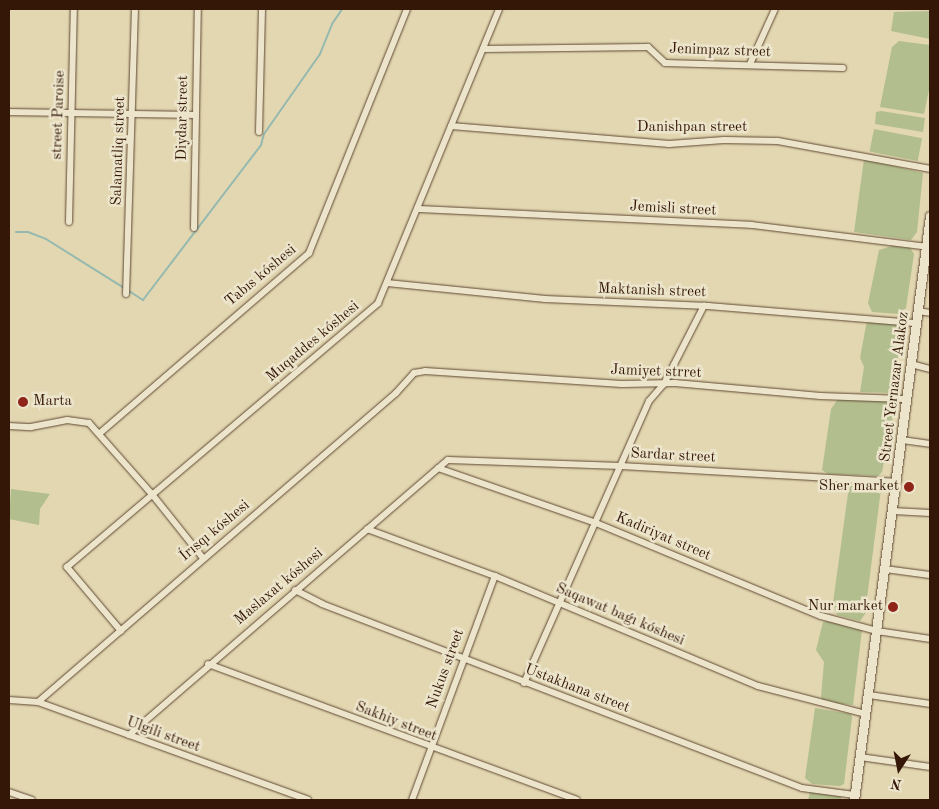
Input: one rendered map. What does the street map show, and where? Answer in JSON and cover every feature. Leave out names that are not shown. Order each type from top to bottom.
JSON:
[{"type":"main road","name":"Street Yernazar Alakoz","points":[[855,798],[918,311],[928,247],[930,216]]},
{"type":"street","name":"street Paroise","points":[[69,222],[74,9]]},
{"type":"street","name":"Salamatliq street","points":[[126,294],[135,9]]},
{"type":"street","name":"Diydar street","points":[[194,228],[198,9]]},
{"type":"street","points":[[259,132],[262,9]]},
{"type":"street","name":"Tabıs kóshesi","points":[[100,433],[309,253],[408,9]]},
{"type":"street","name":"Muqaddes kóshesi","points":[[120,631],[67,567],[151,493],[378,303],[499,9]]},
{"type":"street","points":[[750,64],[776,9]]},
{"type":"street","name":"Jenimpaz street","points":[[483,49],[648,47],[665,63],[842,68]]},
{"type":"street","points":[[9,112],[195,115]]},
{"type":"street","name":"Danishpan street","points":[[451,126],[669,144],[724,140],[778,141],[930,169]]},
{"type":"street","name":"Jemisli street","points":[[417,209],[752,225],[928,247]]},
{"type":"street","name":"Maktanish street","points":[[386,283],[545,299],[704,306],[917,323]]},
{"type":"street","points":[[524,683],[649,401],[664,384],[704,306]]},
{"type":"street","points":[[918,311],[930,313]]},
{"type":"street","points":[[911,364],[930,369]]},
{"type":"street","name":"Jamiyet strret","points":[[406,379],[414,373],[426,371],[907,399]]},
{"type":"street","name":"Írısqı kóshesi","points":[[38,702],[202,557],[317,462],[396,393],[406,379]]},
{"type":"street","points":[[9,426],[31,427],[79,421],[89,423],[100,433],[151,493],[202,557]]},
{"type":"street","points":[[902,440],[930,444]]},
{"type":"street","name":"Sardar street","points":[[448,460],[621,466],[896,482]]},
{"type":"street","name":"Maslaxat kóshesi","points":[[128,735],[208,664],[448,460]]},
{"type":"street","name":"Kadiriyat street","points":[[438,468],[596,523],[821,616],[877,631],[930,639]]},
{"type":"street","points":[[893,511],[930,513]]},
{"type":"street","name":"Saqawat baǵı kóshesi","points":[[367,529],[496,576],[758,686],[866,714]]},
{"type":"street","points":[[885,569],[930,575]]},
{"type":"street","name":"Nukus street","points":[[412,800],[463,659],[496,576]]},
{"type":"street","name":"Ustakhana street","points":[[295,590],[322,604],[524,683],[802,788],[855,798]]},
{"type":"street","name":"Sakhiy street","points":[[208,664],[431,749],[576,800]]},
{"type":"street","points":[[869,695],[930,704]]},
{"type":"street","name":"Ulgili street","points":[[9,700],[38,702],[308,800]]},
{"type":"street","points":[[860,758],[930,768]]},
{"type":"street","points":[[9,792],[32,800]]},
{"type":"green space","points":[[930,11],[930,39],[891,31],[894,12]]},
{"type":"green space","points":[[899,41],[930,45],[930,85],[924,114],[880,107],[892,47]]},
{"type":"green space","points":[[881,111],[925,118],[923,132],[875,124],[876,112]]},
{"type":"green space","points":[[874,129],[922,138],[918,161],[870,152]]},
{"type":"green space","points":[[864,159],[923,173],[917,232],[911,240],[854,232]]},
{"type":"green space","points":[[895,245],[909,246],[914,254],[906,308],[899,314],[872,312],[868,303],[879,250]]},
{"type":"green space","points":[[867,320],[903,325],[892,393],[860,392],[864,367],[860,358]]},
{"type":"green space","points":[[838,399],[886,401],[895,405],[882,472],[878,476],[828,474],[822,470],[831,409]]},
{"type":"green space","points":[[855,483],[870,483],[881,489],[865,614],[860,621],[837,615],[833,603],[849,486]]},
{"type":"green space","points":[[11,489],[50,494],[40,509],[39,525],[9,519]]},
{"type":"green space","points":[[827,621],[862,630],[853,705],[824,702],[821,697],[824,662],[816,650],[823,622]]},
{"type":"green space","points":[[815,708],[851,714],[844,784],[840,786],[812,784],[805,778]]},
{"type":"green space","points":[[810,792],[840,795],[842,800],[808,800]]},
{"type":"waterway","points":[[129,291],[143,300],[261,145],[264,134],[320,54],[332,24],[342,9]]},
{"type":"waterway","points":[[16,232],[28,232],[46,239],[124,288]]},
{"type":"place","name":"Marta","points":[[23,402]]},
{"type":"place","name":"Sher market","points":[[909,487]]},
{"type":"place","name":"Nur market","points":[[893,607]]}]
